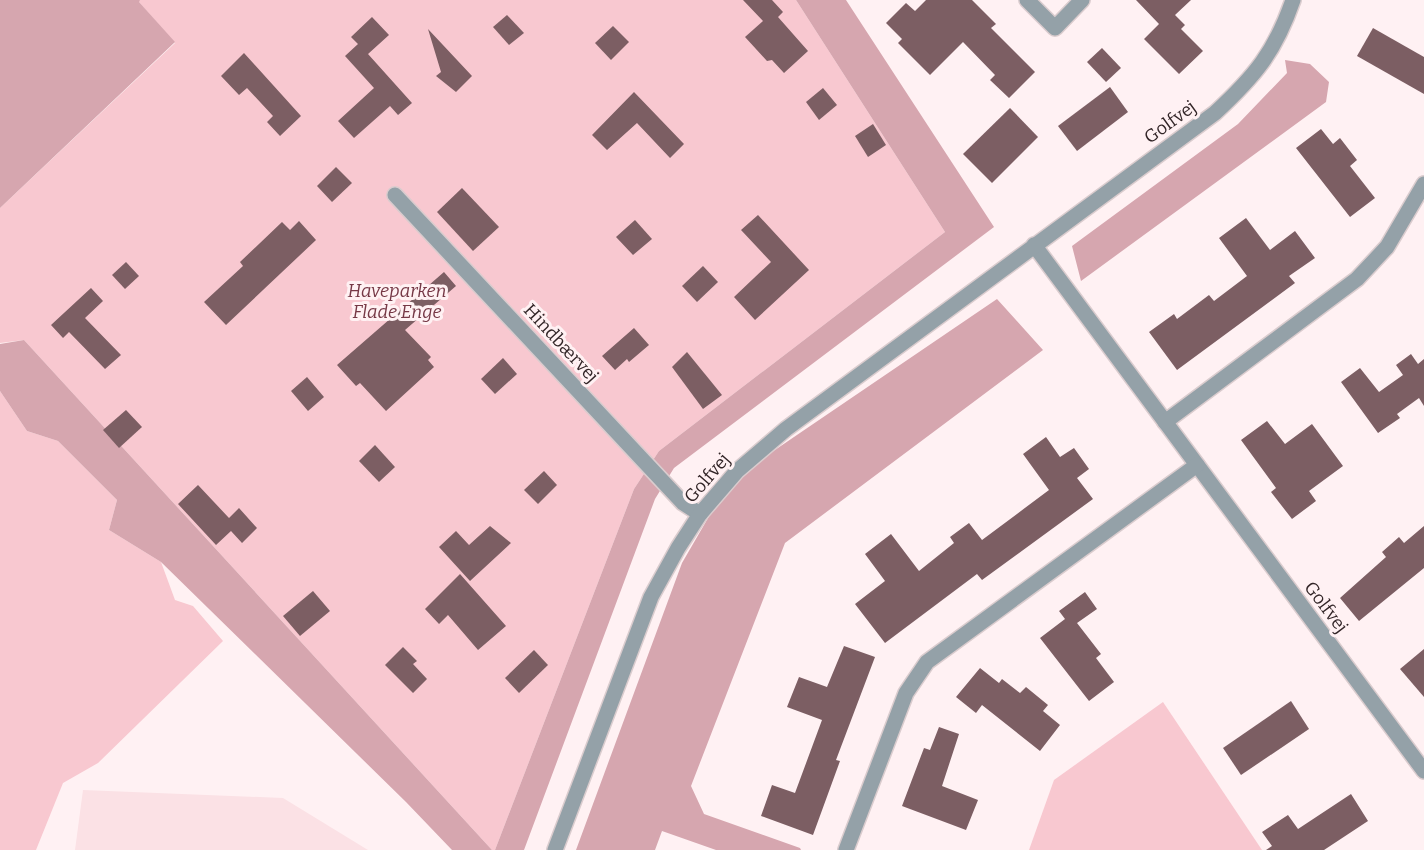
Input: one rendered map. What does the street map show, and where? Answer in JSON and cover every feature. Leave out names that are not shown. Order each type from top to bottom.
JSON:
[{"type":"street","points":[[1027,0],[1054,28],[1082,0]]},
{"type":"street","name":"Golfvej","points":[[555,850],[651,597],[700,514],[736,471],[786,429],[1215,113],[1247,83],[1270,52],[1286,22],[1293,0]]},
{"type":"street","points":[[1165,422],[1357,279],[1387,247],[1424,184]]},
{"type":"street","name":"Hindbærvej","points":[[395,195],[683,503],[700,514]]},
{"type":"street","name":"Golfvej","points":[[1034,245],[1424,771]]},
{"type":"street","points":[[846,850],[906,693],[927,662],[1197,465]]},
{"type":"shaded area","points":[[0,0],[140,0],[139,2],[175,42],[0,208]]},
{"type":"shaded area","points":[[796,0],[846,0],[994,227],[674,468],[655,499],[524,850],[495,850],[634,489],[659,451],[945,232]]},
{"type":"shaded area","points":[[1285,60],[1310,64],[1329,82],[1326,102],[1081,281],[1072,246],[1238,124],[1287,73]]},
{"type":"shaded area","points":[[997,299],[1043,350],[785,543],[691,786],[704,814],[801,850],[716,850],[662,831],[655,850],[576,850],[682,563],[715,506],[750,467]]},
{"type":"shaded area","points":[[24,340],[492,850],[452,850],[161,562],[109,530],[117,500],[58,441],[27,431],[0,391],[0,344]]},
{"type":"shaded area","points":[[83,790],[283,798],[368,850],[75,850]]},
{"type":"green space","name":"Haveparken Flade Enge","points":[[796,0],[945,232],[659,451],[634,489],[495,850],[492,850],[24,340],[0,343],[0,208],[175,43],[138,1]]},
{"type":"green space","points":[[0,391],[27,431],[58,441],[117,500],[109,530],[161,562],[175,600],[193,606],[223,641],[98,763],[63,783],[36,850],[0,850]]},
{"type":"green space","points":[[1163,702],[1262,850],[1029,850],[1054,780]]},
{"type":"building","points":[[743,0],[772,0],[783,12],[778,17],[808,51],[784,73],[772,60],[767,61],[745,37],[763,21]]},
{"type":"building","points":[[926,0],[972,0],[996,24],[991,28],[1035,72],[1009,98],[990,80],[995,75],[963,42],[930,75],[898,43],[902,39],[886,23],[906,3],[915,11]]},
{"type":"building","points":[[1136,0],[1191,0],[1175,15],[1185,25],[1181,29],[1203,51],[1179,74],[1144,39],[1159,24]]},
{"type":"building","points":[[507,15],[524,33],[509,45],[493,27]]},
{"type":"building","points":[[372,17],[389,35],[368,54],[412,103],[398,115],[390,106],[354,138],[338,121],[374,88],[345,56],[358,44],[351,37]]},
{"type":"building","points":[[613,26],[629,42],[611,60],[595,43]]},
{"type":"building","points":[[1373,28],[1424,57],[1424,94],[1357,56]]},
{"type":"building","points":[[428,29],[472,76],[456,92],[436,76],[441,72]]},
{"type":"building","points":[[1102,48],[1121,68],[1106,82],[1087,62]]},
{"type":"building","points":[[244,53],[301,116],[280,136],[267,122],[273,116],[247,88],[239,95],[221,76]]},
{"type":"building","points":[[1110,87],[1128,112],[1077,151],[1058,126]]},
{"type":"building","points":[[823,88],[837,105],[819,120],[806,102]]},
{"type":"building","points":[[634,92],[684,144],[670,158],[637,123],[607,150],[592,135]]},
{"type":"building","points":[[1010,108],[1038,137],[992,183],[963,154]]},
{"type":"building","points":[[873,124],[886,145],[868,157],[855,136]]},
{"type":"building","points":[[1321,129],[1333,144],[1340,138],[1357,160],[1350,166],[1375,198],[1350,217],[1296,148]]},
{"type":"building","points":[[336,167],[352,183],[332,202],[317,186]]},
{"type":"building","points":[[462,188],[499,227],[473,251],[437,212]]},
{"type":"building","points":[[758,215],[809,270],[755,320],[734,297],[771,262],[741,230]]},
{"type":"building","points":[[1246,218],[1270,250],[1295,231],[1315,258],[1289,276],[1295,283],[1177,370],[1149,332],[1174,314],[1177,319],[1209,295],[1214,301],[1247,276],[1219,238]]},
{"type":"building","points":[[635,220],[652,239],[633,255],[616,237]]},
{"type":"building","points":[[299,221],[316,240],[226,325],[204,302],[243,266],[240,262],[282,222],[290,230]]},
{"type":"building","points":[[126,262],[139,276],[125,289],[112,275]]},
{"type":"building","points":[[703,266],[718,282],[697,302],[682,286]]},
{"type":"building","points":[[444,272],[456,286],[405,330],[431,357],[428,360],[434,367],[386,411],[360,383],[356,386],[337,365]]},
{"type":"building","points":[[91,288],[103,301],[85,318],[121,355],[105,369],[69,332],[63,338],[51,325]]},
{"type":"building","points":[[634,328],[649,345],[629,362],[627,359],[615,370],[602,356]]},
{"type":"building","points":[[687,352],[722,395],[703,409],[672,367]]},
{"type":"building","points":[[1411,354],[1418,364],[1424,359],[1424,406],[1419,398],[1397,414],[1400,418],[1378,433],[1341,382],[1360,368],[1379,392],[1403,375],[1396,365]]},
{"type":"building","points":[[503,358],[517,374],[495,394],[481,379]]},
{"type":"building","points":[[307,377],[324,397],[308,411],[291,391]]},
{"type":"building","points":[[126,410],[142,427],[119,448],[103,430]]},
{"type":"building","points":[[1267,421],[1285,444],[1312,424],[1343,466],[1309,491],[1316,501],[1292,519],[1271,492],[1276,488],[1241,440]]},
{"type":"building","points":[[1046,437],[1060,457],[1074,448],[1089,469],[1077,478],[1093,499],[982,580],[977,574],[885,643],[855,604],[885,581],[865,554],[891,534],[919,571],[954,543],[950,537],[969,523],[982,540],[1049,490],[1023,454]]},
{"type":"building","points":[[375,445],[395,467],[379,482],[359,461]]},
{"type":"building","points":[[544,471],[557,485],[538,504],[524,490]]},
{"type":"building","points":[[198,485],[229,518],[239,508],[257,528],[242,543],[231,531],[216,545],[178,504]]},
{"type":"building","points":[[490,526],[511,543],[470,581],[439,547],[456,531],[469,545]]},
{"type":"building","points":[[1424,526],[1424,568],[1359,621],[1340,598],[1386,557],[1382,552],[1399,537],[1404,543]]},
{"type":"building","points":[[460,574],[506,626],[478,650],[448,615],[439,624],[425,609]]},
{"type":"building","points":[[313,591],[330,611],[300,636],[283,616]]},
{"type":"building","points":[[1085,592],[1097,609],[1077,623],[1101,654],[1096,658],[1114,682],[1089,701],[1040,638],[1065,619],[1059,611]]},
{"type":"building","points":[[844,646],[875,657],[836,760],[840,761],[813,835],[761,816],[772,785],[795,793],[822,720],[787,707],[799,677],[827,687]]},
{"type":"building","points":[[403,647],[417,661],[413,664],[427,679],[413,693],[385,665]]},
{"type":"building","points":[[1424,649],[1424,697],[1400,669]]},
{"type":"building","points":[[534,650],[548,665],[519,693],[505,678]]},
{"type":"building","points":[[980,668],[999,683],[1002,679],[1020,693],[1026,687],[1048,705],[1043,711],[1060,725],[1040,751],[982,705],[976,713],[956,697]]},
{"type":"building","points":[[1291,701],[1309,729],[1241,775],[1223,748]]},
{"type":"building","points":[[939,727],[959,734],[942,786],[978,800],[966,830],[902,806],[924,748],[930,750]]},
{"type":"building","points":[[1351,794],[1368,821],[1324,850],[1266,850],[1272,846],[1262,832],[1288,815],[1298,829]]}]
